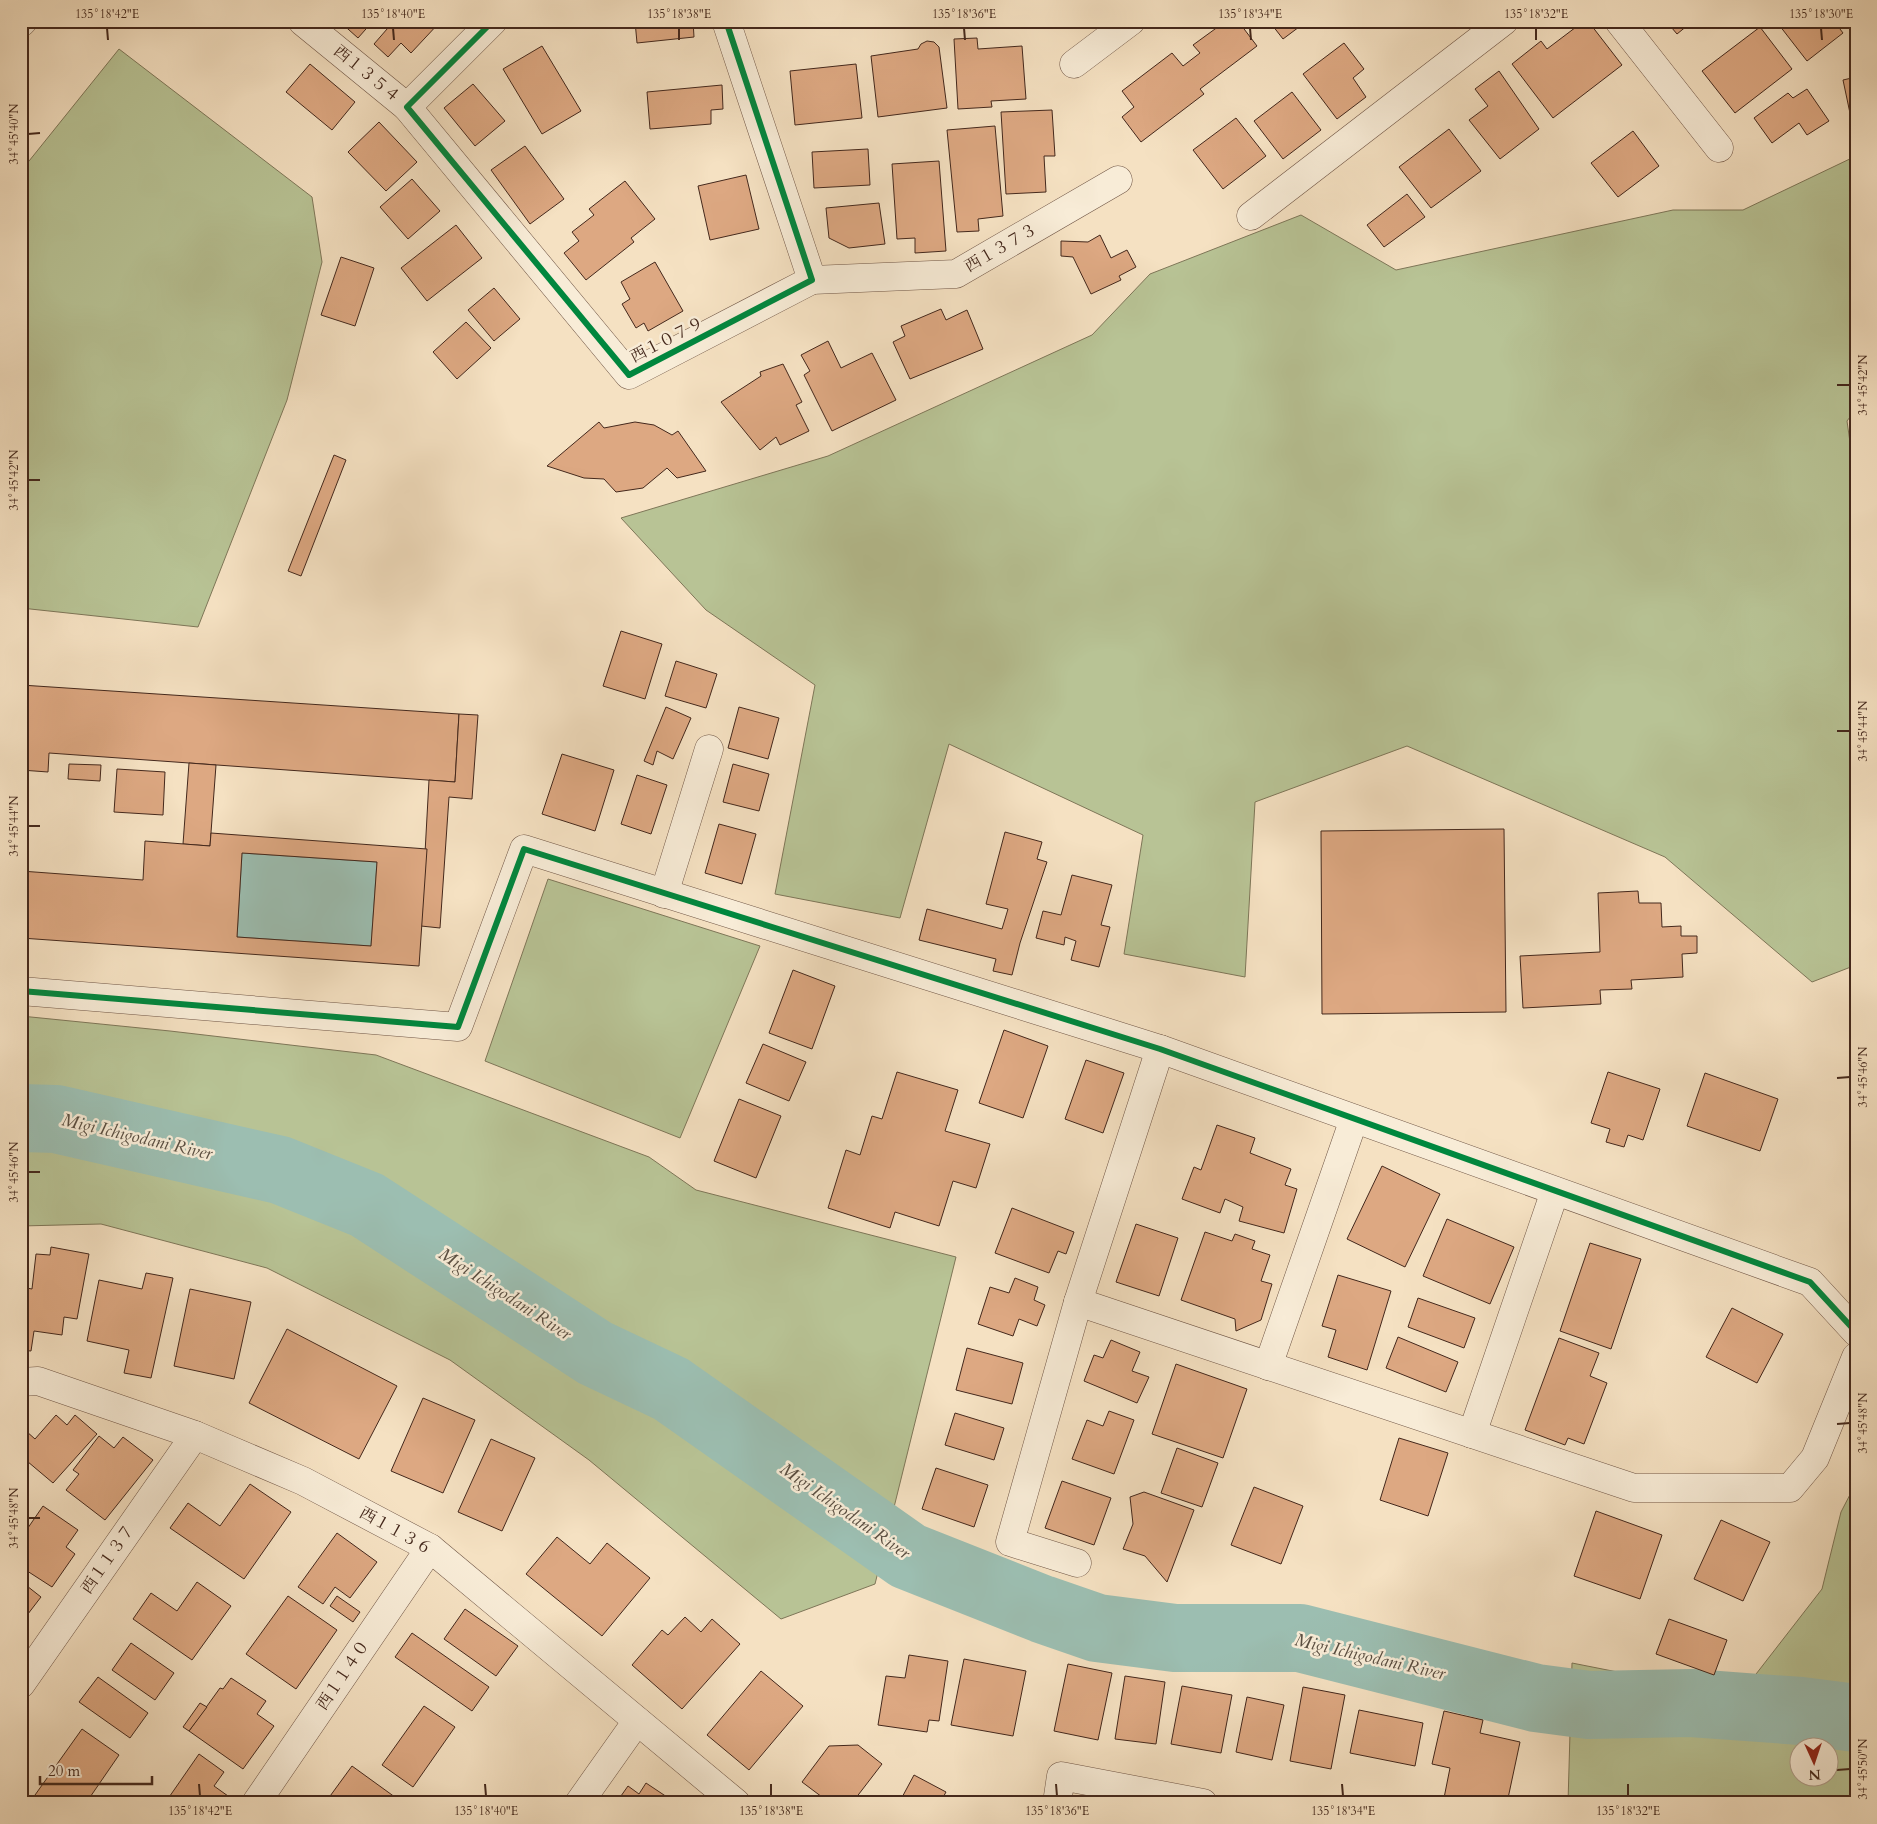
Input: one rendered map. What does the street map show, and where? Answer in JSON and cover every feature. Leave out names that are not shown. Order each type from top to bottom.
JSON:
[{"type":"street","points":[[407,107],[493,21]]},
{"type":"street","points":[[726,21],[812,280]]},
{"type":"street","points":[[1074,64],[1131,21]]},
{"type":"street","points":[[1251,216],[1504,21]]},
{"type":"street","points":[[1619,21],[1719,148]]},
{"type":"street","name":"西１３５４","points":[[303,22],[407,107]]},
{"type":"street","name":"西１０７９","points":[[407,107],[629,375],[812,280]]},
{"type":"street","name":"西１３７３","points":[[812,280],[956,274],[1118,180]]},
{"type":"street","points":[[664,894],[709,749]]},
{"type":"street","points":[[21,991],[458,1027],[524,849],[1160,1049],[1810,1282],[1856,1332]]},
{"type":"street","points":[[1077,1563],[1010,1542],[1078,1302],[1160,1049]]},
{"type":"street","points":[[1268,1366],[1354,1119]]},
{"type":"street","points":[[1472,1434],[1555,1191]]},
{"type":"street","points":[[1078,1302],[1634,1488],[1790,1488],[1815,1458],[1856,1357]]},
{"type":"street","name":"西１１３６","points":[[21,1382],[38,1381],[195,1435],[303,1481],[430,1548],[736,1803]]},
{"type":"street","name":"西１１３７","points":[[21,1684],[195,1435]]},
{"type":"street","name":"西１１４０","points":[[256,1803],[430,1548]]},
{"type":"street","points":[[579,1803],[637,1721]]},
{"type":"street","points":[[1057,1803],[1061,1776],[1203,1803]]},
{"type":"green space","points":[[119,49],[312,197],[322,262],[287,400],[198,627],[21,608],[21,171]]},
{"type":"green space","points":[[1856,156],[1856,409],[1847,421],[1856,485],[1856,965],[1812,982],[1665,857],[1407,746],[1255,802],[1245,977],[1124,954],[1143,835],[949,744],[900,918],[775,894],[815,685],[706,610],[621,518],[828,456],[1092,335],[1150,274],[1301,215],[1396,270],[1673,210],[1743,210]]},
{"type":"green space","points":[[548,879],[760,946],[680,1138],[485,1061]]},
{"type":"green space","points":[[21,1016],[376,1055],[649,1157],[696,1190],[956,1257],[875,1584],[781,1619],[589,1460],[450,1360],[267,1268],[101,1224],[21,1226]]},
{"type":"green space","points":[[1856,1483],[1856,1800],[1763,1803],[1568,1803],[1572,1663],[1739,1696],[1822,1589],[1841,1512]]},
{"type":"shaded area","points":[[242,853],[377,862],[371,946],[237,937]]},
{"type":"building","points":[[339,21],[373,21],[358,38]]},
{"type":"building","points":[[394,21],[437,21],[439,23],[411,53],[401,43],[388,57],[374,44]]},
{"type":"building","points":[[635,21],[693,21],[694,37],[637,43]]},
{"type":"building","points":[[1226,21],[1238,21],[1257,46],[1200,89],[1204,94],[1141,142],[1122,117],[1134,107],[1122,91],[1172,53],[1183,66],[1200,53],[1193,45]]},
{"type":"building","points":[[1269,21],[1307,21],[1283,39]]},
{"type":"building","points":[[1584,21],[1588,21],[1622,65],[1553,118],[1512,64],[1541,41],[1547,49]]},
{"type":"building","points":[[1666,21],[1693,21],[1677,34]]},
{"type":"building","points":[[1776,21],[1841,21],[1837,25],[1843,33],[1807,61]]},
{"type":"building","points":[[1760,27],[1792,69],[1735,113],[1702,71]]},
{"type":"building","points":[[977,38],[978,49],[1022,46],[1026,99],[991,101],[992,107],[958,109],[954,39]]},
{"type":"building","points":[[927,41],[934,42],[939,47],[947,108],[878,117],[871,56],[918,49],[921,44]]},
{"type":"building","points":[[1344,43],[1364,69],[1353,78],[1366,97],[1337,119],[1303,74]]},
{"type":"building","points":[[542,46],[581,111],[542,134],[503,69]]},
{"type":"building","points":[[310,64],[355,102],[332,130],[286,92]]},
{"type":"building","points":[[856,64],[862,118],[795,125],[790,71]]},
{"type":"building","points":[[1499,71],[1539,129],[1500,159],[1469,120],[1488,106],[1475,89]]},
{"type":"building","points":[[1856,77],[1856,117],[1851,118],[1843,80]]},
{"type":"building","points":[[473,84],[505,121],[475,146],[444,108]]},
{"type":"building","points":[[722,85],[723,109],[711,110],[711,124],[650,129],[647,92]]},
{"type":"building","points":[[1807,89],[1829,121],[1807,135],[1799,123],[1772,143],[1754,118],[1788,93],[1793,98]]},
{"type":"building","points":[[1292,92],[1321,130],[1283,159],[1254,121]]},
{"type":"building","points":[[1052,110],[1055,156],[1044,156],[1046,192],[1006,194],[1001,112]]},
{"type":"building","points":[[1236,118],[1266,156],[1223,189],[1193,150]]},
{"type":"building","points":[[379,122],[417,162],[386,191],[348,152]]},
{"type":"building","points":[[995,126],[1003,216],[978,219],[979,231],[957,232],[947,130]]},
{"type":"building","points":[[1449,129],[1481,171],[1431,208],[1399,167]]},
{"type":"building","points":[[1633,131],[1659,166],[1618,197],[1591,163]]},
{"type":"building","points":[[525,146],[564,199],[530,224],[491,170]]},
{"type":"building","points":[[868,149],[870,185],[814,188],[812,152]]},
{"type":"building","points":[[939,161],[946,251],[915,253],[915,238],[897,239],[892,164]]},
{"type":"building","points":[[746,175],[759,229],[710,240],[698,186]]},
{"type":"building","points":[[412,179],[440,211],[408,239],[380,207]]},
{"type":"building","points":[[625,181],[655,219],[631,238],[634,242],[586,280],[564,253],[579,241],[572,232],[594,215],[589,209]]},
{"type":"building","points":[[1407,194],[1425,217],[1384,247],[1367,225]]},
{"type":"building","points":[[879,203],[885,244],[849,248],[829,238],[826,208]]},
{"type":"building","points":[[456,225],[482,258],[427,301],[401,268]]},
{"type":"building","points":[[1100,235],[1111,258],[1127,250],[1136,267],[1119,276],[1121,280],[1091,294],[1073,257],[1061,256],[1061,241],[1088,242]]},
{"type":"building","points":[[341,257],[374,268],[355,326],[321,315]]},
{"type":"building","points":[[655,262],[683,311],[648,331],[644,323],[636,328],[622,304],[630,299],[621,282]]},
{"type":"building","points":[[494,288],[520,319],[494,341],[468,310]]},
{"type":"building","points":[[941,309],[946,320],[967,310],[983,349],[910,379],[893,342],[905,336],[901,326]]},
{"type":"building","points":[[466,322],[491,348],[457,379],[433,352]]},
{"type":"building","points":[[828,341],[841,368],[872,353],[896,400],[832,431],[804,375],[810,371],[801,355]]},
{"type":"building","points":[[783,364],[802,402],[796,405],[809,431],[780,445],[776,437],[760,450],[721,402],[761,376],[760,372]]},
{"type":"building","points":[[599,422],[604,428],[635,422],[654,425],[672,435],[678,431],[706,471],[677,478],[667,468],[643,488],[616,492],[604,479],[584,478],[547,466]]},
{"type":"building","points":[[334,455],[346,460],[301,576],[288,571]]},
{"type":"building","points":[[621,631],[662,644],[645,699],[603,686]]},
{"type":"building","points":[[676,661],[717,674],[706,708],[665,696]]},
{"type":"building","points":[[21,685],[459,714],[455,782],[49,753],[48,772],[21,770]]},
{"type":"building","points":[[666,707],[691,718],[673,759],[657,751],[653,765],[644,761]]},
{"type":"building","points":[[739,707],[779,718],[768,759],[728,748]]},
{"type":"building","points":[[459,714],[478,715],[472,799],[449,797],[440,928],[421,926],[429,780],[455,782]]},
{"type":"building","points":[[562,754],[614,770],[595,831],[542,814]]},
{"type":"building","points":[[189,763],[216,765],[210,846],[183,844]]},
{"type":"building","points":[[69,764],[101,765],[100,781],[68,779]]},
{"type":"building","points":[[733,764],[769,774],[759,811],[723,802]]},
{"type":"building","points":[[117,769],[165,772],[163,815],[114,812]]},
{"type":"building","points":[[637,775],[667,785],[651,834],[621,824]]},
{"type":"building","points":[[719,824],[756,834],[742,884],[705,873]]},
{"type":"building","points":[[1504,829],[1506,1012],[1322,1014],[1321,831]]},
{"type":"building","points":[[1005,832],[1042,842],[1037,859],[1047,862],[1020,943],[1012,975],[993,971],[996,959],[919,940],[927,909],[1002,929],[1008,909],[986,904]]},
{"type":"building","points":[[211,833],[427,849],[419,966],[21,938],[21,871],[143,880],[145,841],[210,846]],"holes":[[[242,853],[377,862],[371,946],[237,937]]]},
{"type":"building","points":[[1072,875],[1112,885],[1101,925],[1110,927],[1099,967],[1071,960],[1076,941],[1065,937],[1064,945],[1036,938],[1043,911],[1061,915]]},
{"type":"building","points":[[1638,891],[1639,903],[1661,903],[1662,927],[1681,926],[1681,936],[1697,936],[1697,953],[1682,954],[1683,977],[1631,980],[1632,989],[1600,990],[1601,1004],[1523,1008],[1520,956],[1600,952],[1598,893]]},
{"type":"building","points":[[793,970],[835,986],[812,1049],[769,1033]]},
{"type":"building","points":[[1004,1030],[1048,1046],[1023,1118],[979,1103]]},
{"type":"building","points":[[763,1044],[806,1062],[789,1101],[746,1083]]},
{"type":"building","points":[[1086,1060],[1124,1073],[1103,1133],[1065,1119]]},
{"type":"building","points":[[897,1072],[958,1090],[945,1131],[990,1144],[976,1188],[953,1181],[939,1226],[895,1212],[890,1228],[828,1208],[846,1150],[860,1155],[872,1116],[882,1119]]},
{"type":"building","points":[[1608,1072],[1660,1089],[1643,1140],[1628,1135],[1624,1147],[1606,1142],[1610,1129],[1591,1123]]},
{"type":"building","points":[[1705,1073],[1778,1099],[1760,1151],[1687,1126]]},
{"type":"building","points":[[739,1099],[781,1116],[756,1178],[714,1161]]},
{"type":"building","points":[[1217,1125],[1255,1138],[1250,1153],[1291,1169],[1285,1185],[1297,1189],[1284,1233],[1239,1221],[1243,1207],[1225,1199],[1220,1213],[1182,1199],[1194,1167],[1201,1170]]},
{"type":"building","points":[[1382,1166],[1440,1194],[1405,1267],[1347,1239]]},
{"type":"building","points":[[1012,1208],[1074,1232],[1066,1254],[1058,1251],[1049,1273],[995,1253]]},
{"type":"building","points":[[1447,1219],[1514,1247],[1490,1304],[1423,1276]]},
{"type":"building","points":[[1136,1224],[1178,1238],[1159,1296],[1116,1282]]},
{"type":"building","points":[[1205,1232],[1232,1241],[1235,1234],[1255,1241],[1252,1249],[1270,1255],[1261,1281],[1272,1284],[1261,1320],[1236,1331],[1235,1319],[1181,1300]]},
{"type":"building","points":[[1590,1243],[1641,1259],[1611,1349],[1560,1331]]},
{"type":"building","points":[[51,1247],[89,1254],[77,1319],[64,1317],[62,1335],[34,1331],[31,1351],[21,1350],[21,1287],[32,1289],[36,1254],[50,1255]]},
{"type":"building","points":[[146,1273],[173,1278],[151,1378],[124,1373],[129,1350],[87,1341],[99,1280],[142,1289]]},
{"type":"building","points":[[1338,1275],[1391,1291],[1367,1370],[1328,1357],[1336,1330],[1322,1326]]},
{"type":"building","points":[[1015,1278],[1038,1287],[1034,1300],[1045,1305],[1037,1326],[1019,1319],[1013,1336],[978,1324],[990,1287],[1009,1293]]},
{"type":"building","points":[[190,1289],[251,1302],[234,1379],[174,1366]]},
{"type":"building","points":[[1418,1298],[1475,1318],[1464,1348],[1408,1327]]},
{"type":"building","points":[[1732,1308],[1783,1334],[1757,1383],[1706,1357]]},
{"type":"building","points":[[287,1329],[397,1386],[359,1459],[249,1403]]},
{"type":"building","points":[[1398,1337],[1458,1362],[1446,1392],[1386,1368]]},
{"type":"building","points":[[1559,1338],[1599,1353],[1590,1376],[1607,1383],[1584,1444],[1568,1438],[1565,1445],[1525,1430]]},
{"type":"building","points":[[1111,1340],[1140,1352],[1132,1371],[1149,1377],[1137,1403],[1084,1381],[1094,1355],[1103,1358]]},
{"type":"building","points":[[967,1348],[1023,1363],[1012,1404],[956,1390]]},
{"type":"building","points":[[1176,1364],[1247,1389],[1223,1458],[1152,1434]]},
{"type":"building","points":[[423,1398],[475,1420],[443,1493],[391,1471]]},
{"type":"building","points":[[1109,1411],[1134,1420],[1114,1474],[1072,1459],[1087,1420],[1103,1426]]},
{"type":"building","points":[[955,1413],[1004,1428],[994,1460],[945,1445]]},
{"type":"building","points":[[56,1415],[67,1425],[75,1415],[97,1434],[53,1483],[21,1456],[21,1436],[26,1431],[35,1439]]},
{"type":"building","points":[[99,1436],[114,1448],[123,1437],[153,1460],[105,1520],[66,1490],[79,1474],[73,1470]]},
{"type":"building","points":[[1399,1438],[1448,1453],[1428,1516],[1380,1500]]},
{"type":"building","points":[[491,1439],[535,1458],[502,1531],[458,1512]]},
{"type":"building","points":[[1177,1448],[1218,1463],[1202,1507],[1161,1493]]},
{"type":"building","points":[[936,1468],[988,1485],[974,1527],[922,1509]]},
{"type":"building","points":[[1062,1481],[1111,1498],[1094,1545],[1045,1528]]},
{"type":"building","points":[[250,1484],[291,1512],[244,1579],[170,1528],[188,1503],[220,1526]]},
{"type":"building","points":[[1254,1487],[1303,1506],[1281,1564],[1231,1545]]},
{"type":"building","points":[[1144,1492],[1194,1510],[1167,1582],[1145,1556],[1123,1549],[1133,1524],[1130,1497]]},
{"type":"building","points":[[43,1506],[78,1530],[66,1547],[75,1554],[52,1587],[21,1567],[21,1538]]},
{"type":"building","points":[[1596,1511],[1662,1535],[1640,1599],[1574,1576]]},
{"type":"building","points":[[1721,1520],[1770,1542],[1743,1601],[1694,1579]]},
{"type":"building","points":[[337,1533],[377,1562],[350,1598],[335,1587],[323,1604],[298,1587]]},
{"type":"building","points":[[557,1537],[590,1564],[607,1543],[650,1578],[602,1636],[526,1574]]},
{"type":"building","points":[[197,1582],[231,1606],[192,1660],[133,1619],[151,1593],[177,1611]]},
{"type":"building","points":[[27,1586],[41,1597],[21,1623],[21,1594]]},
{"type":"building","points":[[288,1596],[337,1630],[296,1689],[246,1654]]},
{"type":"building","points":[[337,1596],[360,1612],[353,1622],[330,1606]]},
{"type":"building","points":[[465,1609],[518,1646],[496,1676],[444,1639]]},
{"type":"building","points":[[685,1617],[701,1632],[712,1619],[740,1644],[682,1709],[632,1665],[662,1630],[668,1635]]},
{"type":"building","points":[[1669,1619],[1727,1640],[1714,1675],[1656,1654]]},
{"type":"building","points":[[412,1633],[489,1687],[472,1711],[395,1657]]},
{"type":"building","points":[[131,1643],[174,1673],[155,1700],[112,1670]]},
{"type":"building","points":[[909,1655],[948,1661],[939,1721],[929,1720],[927,1732],[878,1725],[886,1676],[905,1678]]},
{"type":"building","points":[[964,1659],[1026,1671],[1013,1736],[951,1725]]},
{"type":"building","points":[[1068,1664],[1112,1673],[1098,1740],[1054,1731]]},
{"type":"building","points":[[761,1671],[803,1706],[749,1770],[707,1735]]},
{"type":"building","points":[[1125,1676],[1165,1682],[1156,1744],[1115,1739]]},
{"type":"building","points":[[98,1677],[148,1713],[130,1738],[79,1702]]},
{"type":"building","points":[[231,1678],[266,1701],[257,1714],[274,1726],[243,1769],[189,1731],[220,1688],[223,1689]]},
{"type":"building","points":[[1182,1686],[1232,1695],[1221,1753],[1171,1744]]},
{"type":"building","points":[[1303,1687],[1345,1695],[1331,1769],[1290,1761]]},
{"type":"building","points":[[1247,1697],[1284,1705],[1272,1760],[1236,1752]]},
{"type":"building","points":[[200,1703],[207,1707],[189,1731],[183,1727]]},
{"type":"building","points":[[424,1706],[455,1727],[413,1787],[382,1765]]},
{"type":"building","points":[[1359,1710],[1423,1723],[1415,1766],[1350,1753]]},
{"type":"building","points":[[1444,1711],[1483,1720],[1480,1733],[1520,1742],[1507,1803],[1443,1803],[1450,1768],[1432,1764]]},
{"type":"building","points":[[82,1729],[119,1755],[86,1803],[46,1803],[35,1795]]},
{"type":"building","points":[[858,1745],[882,1764],[852,1803],[830,1803],[802,1782],[829,1746]]},
{"type":"building","points":[[199,1754],[224,1772],[214,1786],[228,1796],[223,1803],[165,1803]]},
{"type":"building","points":[[352,1766],[399,1800],[397,1803],[325,1803]]},
{"type":"building","points":[[914,1775],[946,1792],[940,1803],[899,1803]]},
{"type":"building","points":[[646,1783],[676,1803],[616,1803],[628,1786],[639,1794]]},
{"type":"waterway","name":"Migi Ichigodani River","points":[[21,1118],[56,1119],[280,1170],[367,1205],[595,1353],[671,1389],[908,1556],[1042,1609],[1097,1628],[1175,1638],[1300,1638],[1536,1698],[1589,1705],[1691,1703],[1801,1711],[1856,1718]]},
{"type":"cycle path","points":[[493,21],[407,107],[629,375],[812,280],[726,21]]},
{"type":"cycle path","points":[[21,991],[458,1027],[524,849],[1160,1049],[1810,1282],[1856,1332]]}]
